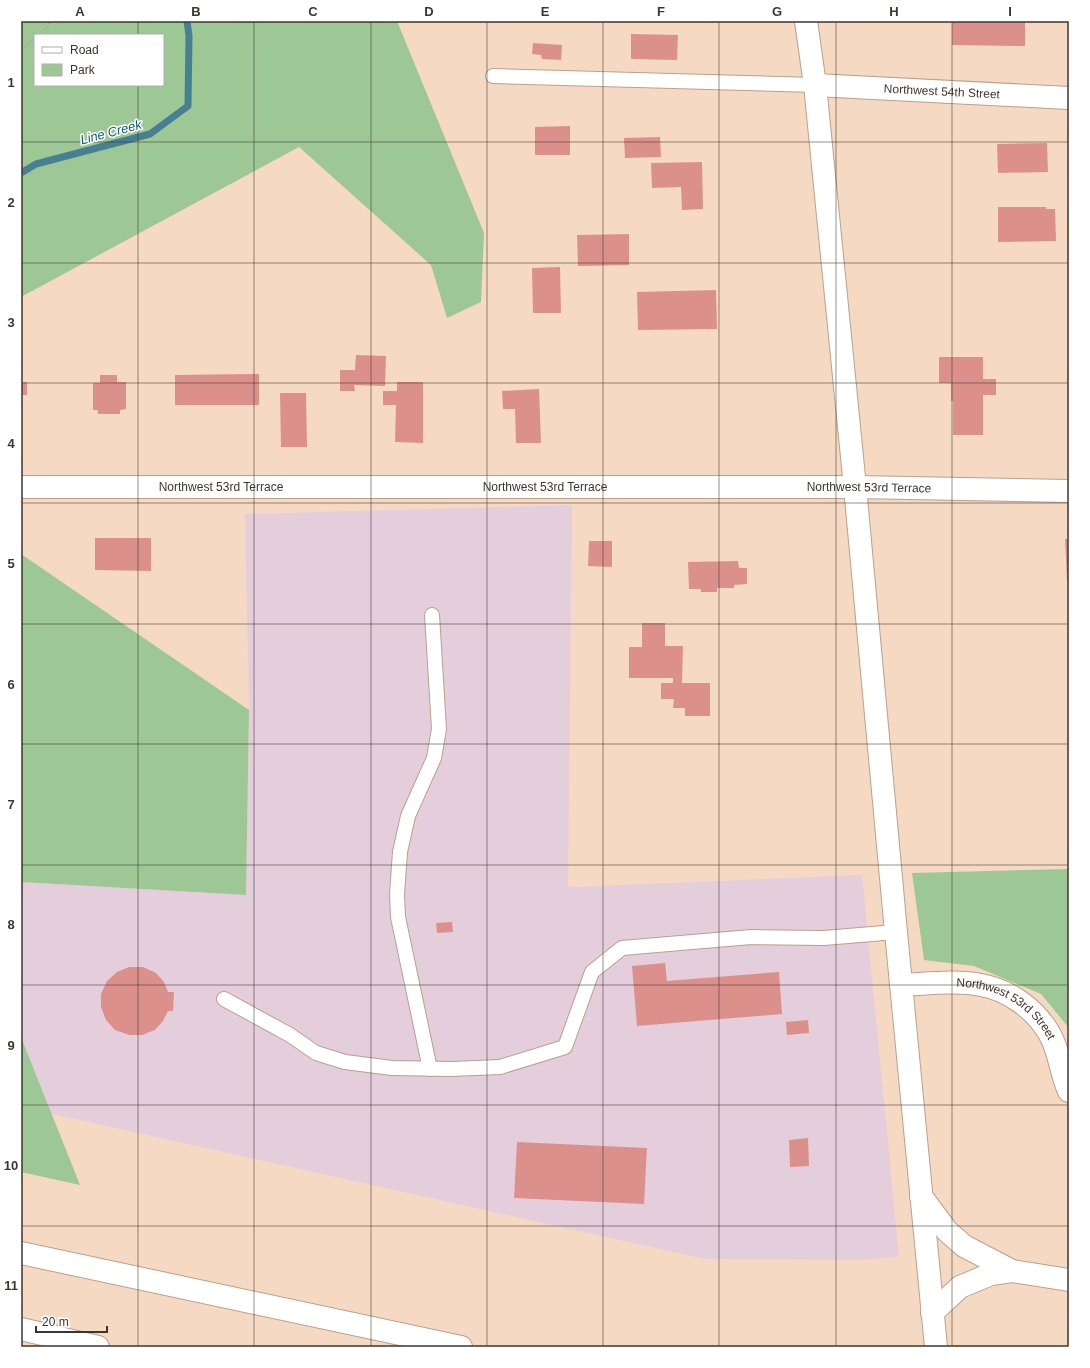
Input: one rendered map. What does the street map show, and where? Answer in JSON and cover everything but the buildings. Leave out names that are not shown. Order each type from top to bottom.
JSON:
[{"type":"main road","points":[[806,21],[815,86],[855,487],[936,1347]]},
{"type":"main road","name":"Northwest 54th Street","points":[[815,86],[1069,98]]},
{"type":"main road","name":"Northwest 53rd Terrace","points":[[21,487],[855,487],[1069,491]]},
{"type":"main road","name":"Northwest 53rd Street","points":[[901,985],[963,983],[981,985],[998,990],[1013,997],[1028,1007],[1050,1034],[1057,1050],[1060,1068],[1069,1091]]},
{"type":"main road","points":[[921,1196],[947,1231],[964,1246],[1012,1271]]},
{"type":"main road","points":[[21,1253],[461,1347]]},
{"type":"main road","points":[[932,1313],[960,1287],[991,1274],[1012,1271],[1069,1280]]},
{"type":"main road","points":[[21,1329],[98,1347]]},
{"type":"lane","points":[[493,76],[815,86]]},
{"type":"lane","points":[[430,1069],[398,916],[397,894],[400,852],[408,816],[434,758],[439,729],[432,615]]},
{"type":"lane","points":[[224,999],[290,1035],[316,1053],[345,1062],[392,1068],[430,1069],[500,1067],[565,1046],[592,972],[622,948],[751,937],[824,938],[896,932]]},
{"type":"path","points":[[39,34],[46,28],[50,21]]},
{"type":"path","points":[[21,50],[34,39]]},
{"type":"shaded area","points":[[572,505],[568,887],[862,875],[899,1257],[858,1260],[705,1259],[52,1114],[21,1037],[21,882],[246,895],[249,710],[245,514]]},
{"type":"green space","points":[[21,21],[397,21],[484,233],[481,302],[447,318],[431,265],[299,147],[21,297]]},
{"type":"green space","points":[[21,554],[249,710],[246,895],[21,882]]},
{"type":"green space","points":[[1069,869],[1069,1028],[1041,994],[974,966],[924,960],[912,873]]},
{"type":"green space","points":[[21,1037],[80,1185],[21,1172]]},
{"type":"waterway","name":"Line Creek","points":[[21,173],[36,164],[150,134],[188,106],[189,36],[187,21]]}]
